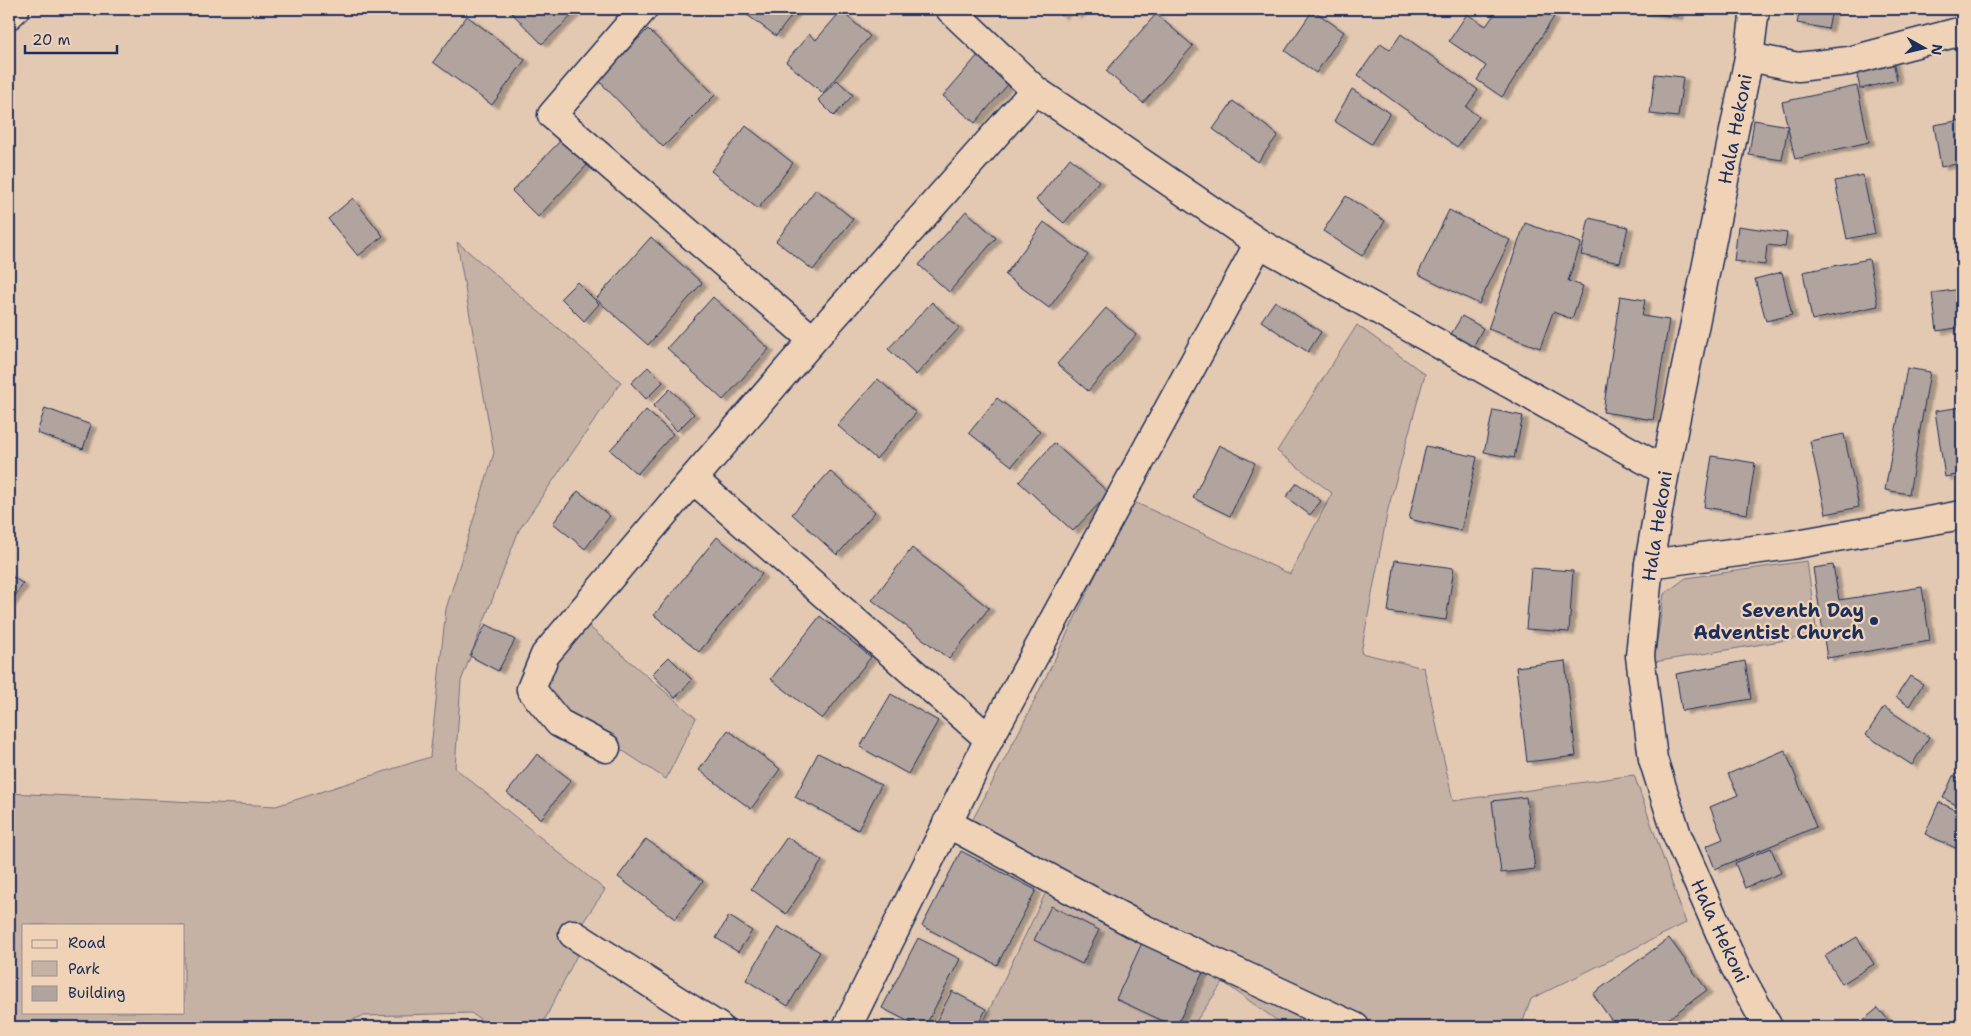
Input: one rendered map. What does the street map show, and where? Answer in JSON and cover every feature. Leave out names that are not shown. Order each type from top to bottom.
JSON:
[{"type":"street","points":[[9,15],[15,9]]},
{"type":"street","points":[[643,9],[552,115],[813,340]]},
{"type":"street","points":[[950,9],[1035,90],[1259,243],[1665,471]]},
{"type":"street","name":"Hala Hekoni","points":[[1755,9],[1749,57],[1665,471],[1649,564],[1640,656],[1653,759],[1677,836],[1734,966],[1767,1027]]},
{"type":"street","points":[[1749,57],[1798,67],[1849,61],[1962,31]]},
{"type":"street","points":[[606,748],[559,723],[531,689],[545,656],[813,340],[1035,90]]},
{"type":"street","points":[[847,1027],[988,739],[1259,243]]},
{"type":"street","points":[[694,479],[988,739]]},
{"type":"street","points":[[1649,564],[1791,545],[1962,516]]},
{"type":"street","points":[[947,823],[1144,929],[1356,1027]]},
{"type":"street","points":[[573,934],[719,1027]]},
{"type":"green space","points":[[457,242],[621,382],[519,530],[461,681],[455,768],[605,890],[585,919],[577,955],[541,1027],[492,1027],[471,1013],[363,1016],[333,1027],[9,1027],[9,793],[276,806],[430,757],[446,609],[494,453]]},
{"type":"green space","points":[[1357,325],[1425,374],[1388,509],[1361,653],[1424,668],[1453,801],[1634,775],[1686,923],[1531,999],[1521,1027],[1286,1027],[1223,982],[1192,1027],[981,1027],[1047,890],[961,842],[1022,726],[1132,501],[1290,574],[1332,493],[1277,451]]},
{"type":"green space","points":[[1807,561],[1817,635],[1654,662],[1664,594],[1686,578]]},
{"type":"green space","points":[[586,624],[696,718],[666,779],[568,715],[545,684],[556,660]]},
{"type":"building","points":[[508,9],[579,9],[542,44]]},
{"type":"building","points":[[739,9],[797,9],[776,36]]},
{"type":"building","points":[[1055,9],[1069,9],[1061,16]]},
{"type":"building","points":[[1069,9],[1084,9],[1076,16]]},
{"type":"building","points":[[1498,9],[1545,9],[1543,11],[1554,17],[1502,97],[1477,80],[1486,66],[1449,41],[1467,14],[1486,26]]},
{"type":"building","points":[[1640,9],[1679,9],[1678,17],[1639,11]]},
{"type":"building","points":[[1800,9],[1832,9],[1828,29],[1797,23]]},
{"type":"building","points":[[1313,10],[1344,32],[1316,73],[1285,51]]},
{"type":"building","points":[[841,11],[870,36],[823,93],[786,62],[809,34],[816,40]]},
{"type":"building","points":[[1156,14],[1193,46],[1143,103],[1106,71]]},
{"type":"building","points":[[467,16],[525,60],[492,105],[433,62]]},
{"type":"building","points":[[648,29],[715,95],[663,147],[598,80]]},
{"type":"building","points":[[1401,34],[1478,90],[1466,107],[1479,117],[1457,147],[1358,75],[1381,43],[1390,50]]},
{"type":"building","points":[[978,55],[1010,82],[975,123],[943,96]]},
{"type":"building","points":[[1893,61],[1897,80],[1860,89],[1856,69]]},
{"type":"building","points":[[1655,74],[1683,77],[1678,117],[1650,114]]},
{"type":"building","points":[[837,80],[853,95],[834,116],[818,100]]},
{"type":"building","points":[[1857,86],[1869,142],[1795,159],[1782,102]]},
{"type":"building","points":[[1352,89],[1390,113],[1371,144],[1334,121]]},
{"type":"building","points":[[1233,101],[1278,135],[1258,162],[1213,129]]},
{"type":"building","points":[[1754,120],[1788,126],[1782,160],[1749,155]]},
{"type":"building","points":[[1962,120],[1962,163],[1941,167],[1934,125]]},
{"type":"building","points":[[746,126],[793,163],[758,209],[711,171]]},
{"type":"building","points":[[562,139],[588,164],[538,217],[512,191]]},
{"type":"building","points":[[1070,158],[1099,181],[1064,223],[1036,200]]},
{"type":"building","points":[[1863,175],[1875,233],[1847,239],[1835,181]]},
{"type":"building","points":[[816,189],[853,219],[813,270],[776,241]]},
{"type":"building","points":[[1346,196],[1385,221],[1362,256],[1323,231]]},
{"type":"building","points":[[353,198],[383,236],[358,256],[328,219]]},
{"type":"building","points":[[1449,210],[1510,240],[1479,304],[1418,274]]},
{"type":"building","points":[[966,211],[996,238],[949,292],[919,265]]},
{"type":"building","points":[[1589,218],[1628,227],[1620,263],[1581,255]]},
{"type":"building","points":[[1044,222],[1088,255],[1049,308],[1005,275]]},
{"type":"building","points":[[1525,223],[1581,243],[1568,281],[1583,286],[1572,319],[1553,312],[1540,348],[1488,329]]},
{"type":"building","points":[[1738,226],[1787,233],[1785,247],[1767,245],[1765,265],[1734,261]]},
{"type":"building","points":[[651,237],[702,283],[648,345],[596,299]]},
{"type":"building","points":[[1869,259],[1878,306],[1812,320],[1803,272]]},
{"type":"building","points":[[1782,272],[1792,315],[1766,321],[1755,279]]},
{"type":"building","points":[[577,282],[599,304],[584,321],[561,298]]},
{"type":"building","points":[[1962,289],[1962,327],[1937,331],[1932,293]]},
{"type":"building","points":[[1620,296],[1645,300],[1642,316],[1669,320],[1653,420],[1603,412]]},
{"type":"building","points":[[713,297],[769,349],[723,400],[667,348]]},
{"type":"building","points":[[1275,301],[1321,332],[1308,352],[1261,321]]},
{"type":"building","points":[[932,302],[959,328],[916,375],[888,349]]},
{"type":"building","points":[[1106,308],[1136,335],[1088,391],[1057,364]]},
{"type":"building","points":[[1462,316],[1483,328],[1473,347],[1451,334]]},
{"type":"building","points":[[648,367],[663,382],[646,399],[631,383]]},
{"type":"building","points":[[1907,368],[1930,372],[1909,494],[1885,490]]},
{"type":"building","points":[[878,379],[916,413],[876,459],[837,425]]},
{"type":"building","points":[[670,389],[694,414],[677,431],[653,406]]},
{"type":"building","points":[[997,398],[1040,431],[1012,466],[969,433]]},
{"type":"building","points":[[1962,407],[1962,474],[1945,477],[1935,411]]},
{"type":"building","points":[[45,408],[91,425],[83,449],[37,433]]},
{"type":"building","points":[[646,410],[673,434],[637,474],[610,450]]},
{"type":"building","points":[[1493,410],[1523,416],[1514,458],[1484,452]]},
{"type":"building","points":[[1844,434],[1859,507],[1826,514],[1810,441]]},
{"type":"building","points":[[1054,443],[1109,493],[1073,531],[1019,482]]},
{"type":"building","points":[[1219,445],[1255,463],[1230,516],[1193,498]]},
{"type":"building","points":[[1426,446],[1477,457],[1461,531],[1409,519]]},
{"type":"building","points":[[1712,456],[1755,463],[1747,514],[1704,507]]},
{"type":"building","points":[[830,471],[875,512],[837,555],[792,514]]},
{"type":"building","points":[[1297,483],[1321,501],[1310,515],[1286,497]]},
{"type":"building","points":[[578,491],[610,516],[585,549],[553,523]]},
{"type":"building","points":[[717,537],[762,574],[699,652],[654,615]]},
{"type":"building","points":[[912,548],[989,608],[949,659],[872,600]]},
{"type":"building","points":[[1395,560],[1454,568],[1446,620],[1388,612]]},
{"type":"building","name":"Seventh Day Adventist Church","points":[[1833,565],[1839,600],[1922,587],[1930,641],[1827,658],[1813,568]]},
{"type":"building","points":[[1531,568],[1573,571],[1569,632],[1526,629]]},
{"type":"building","points":[[9,574],[23,584],[9,605]]},
{"type":"building","points":[[820,616],[871,657],[822,719],[771,679]]},
{"type":"building","points":[[486,624],[515,640],[498,671],[470,656]]},
{"type":"building","points":[[669,657],[692,680],[675,698],[652,674]]},
{"type":"building","points":[[1565,661],[1576,756],[1527,762],[1516,667]]},
{"type":"building","points":[[1745,661],[1751,699],[1682,711],[1676,674]]},
{"type":"building","points":[[1910,676],[1923,684],[1909,706],[1896,697]]},
{"type":"building","points":[[891,694],[938,721],[908,774],[860,747]]},
{"type":"building","points":[[1884,707],[1929,737],[1912,765],[1866,735]]},
{"type":"building","points":[[728,730],[780,769],[751,809],[699,770]]},
{"type":"building","points":[[1785,750],[1816,827],[1715,869],[1706,846],[1723,839],[1710,807],[1738,795],[1728,774]]},
{"type":"building","points":[[818,753],[881,785],[858,830],[795,797]]},
{"type":"building","points":[[537,754],[571,780],[541,819],[507,793]]},
{"type":"building","points":[[1953,776],[1962,780],[1962,808],[1943,798]]},
{"type":"building","points":[[1526,797],[1535,869],[1501,873],[1492,801]]},
{"type":"building","points":[[1939,802],[1962,813],[1962,851],[1925,834]]},
{"type":"building","points":[[787,837],[822,861],[786,914],[751,889]]},
{"type":"building","points":[[646,839],[703,881],[675,919],[618,877]]},
{"type":"building","points":[[1771,848],[1781,873],[1745,888],[1735,863]]},
{"type":"building","points":[[961,851],[1036,890],[997,965],[922,926]]},
{"type":"building","points":[[1051,906],[1099,930],[1082,964],[1034,940]]},
{"type":"building","points":[[729,916],[752,931],[738,952],[716,938]]},
{"type":"building","points":[[778,927],[820,952],[788,1006],[746,980]]},
{"type":"building","points":[[1857,937],[1874,964],[1842,984],[1825,956]]},
{"type":"building","points":[[918,938],[960,959],[925,1027],[919,1027],[882,1008]]},
{"type":"building","points":[[1669,938],[1707,990],[1657,1027],[1616,1027],[1593,994]]},
{"type":"building","points":[[1142,943],[1169,956],[1174,943],[1209,960],[1176,1027],[1116,999]]},
{"type":"building","points":[[952,991],[986,1009],[977,1027],[941,1027],[935,1024]]},
{"type":"building","points":[[1878,1008],[1894,1027],[1855,1027]]},
{"type":"place","name":"Seventh Day Adventist Church","points":[[1874,621]]}]
